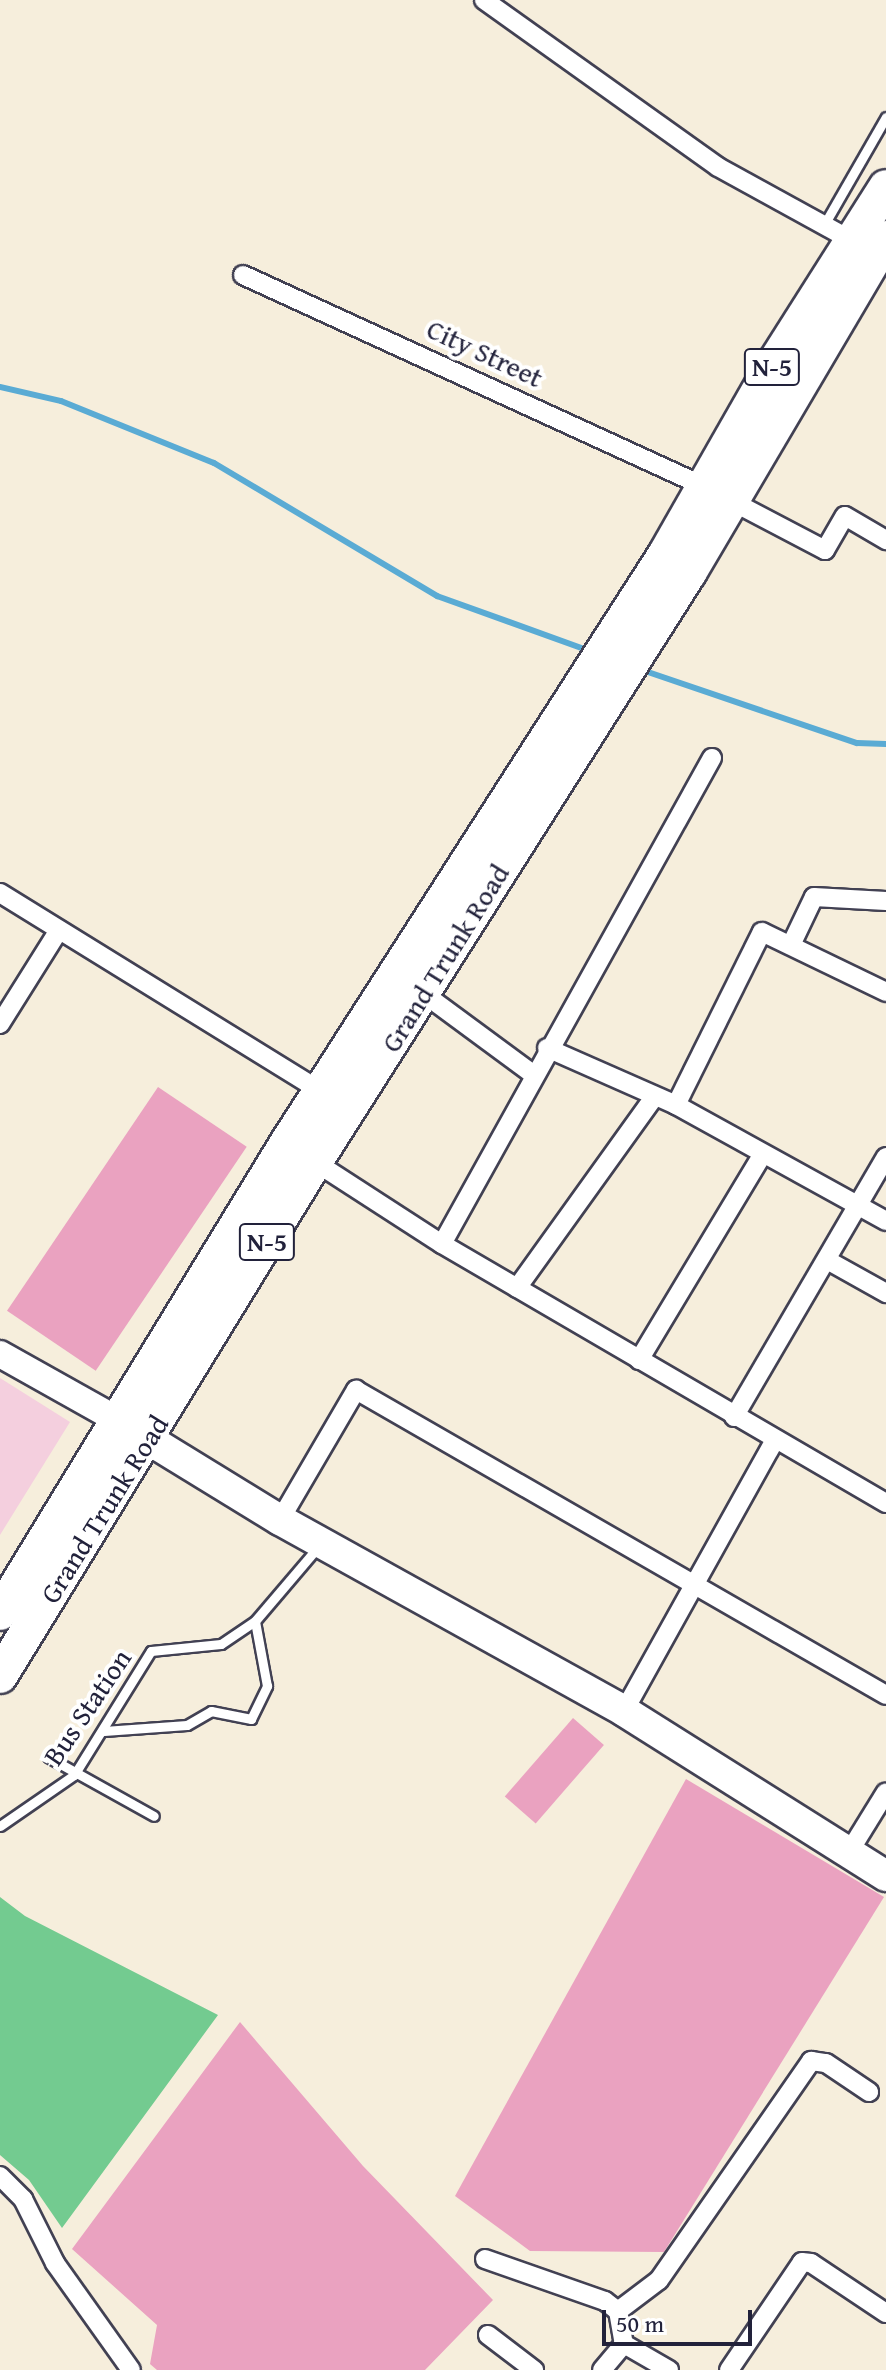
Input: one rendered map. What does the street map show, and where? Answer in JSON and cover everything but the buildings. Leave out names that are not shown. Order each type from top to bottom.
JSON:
[{"type":"highway","name":"Grand Trunk Road","points":[[0,1613],[287,1143],[527,801],[678,563],[715,492],[865,243],[886,187]]},
{"type":"highway","name":"Grand Trunk Road","points":[[0,1676],[149,1439],[315,1162],[423,993],[527,801]]},
{"type":"main road","points":[[116,1419],[280,1520],[624,1711],[886,1876]]},
{"type":"street","points":[[495,3],[718,167],[865,243]]},
{"type":"street","name":"City Street","points":[[243,275],[715,492],[825,550],[845,516],[886,540]]},
{"type":"street","points":[[442,1244],[547,1048],[712,758]]},
{"type":"street","points":[[0,893],[321,1091]]},
{"type":"street","points":[[791,945],[814,897],[886,901]]},
{"type":"street","points":[[0,1024],[59,930]]},
{"type":"street","points":[[676,1105],[762,932],[886,992]]},
{"type":"street","points":[[423,993],[533,1074]]},
{"type":"street","points":[[547,1048],[676,1105],[886,1221]]},
{"type":"street","points":[[517,1288],[655,1096]]},
{"type":"street","points":[[287,1143],[442,1244],[774,1441],[886,1503]]},
{"type":"street","points":[[639,1360],[763,1154]]},
{"type":"street","points":[[734,1417],[886,1157]]},
{"type":"street","points":[[827,1260],[886,1293]]},
{"type":"street","points":[[0,1354],[116,1419]]},
{"type":"street","points":[[280,1520],[356,1390],[694,1580],[886,1695]]},
{"type":"street","points":[[624,1711],[694,1580],[774,1441]]},
{"type":"street","points":[[849,1852],[886,1792]]},
{"type":"street","points":[[618,2311],[659,2280],[811,2061],[826,2063],[869,2092]]},
{"type":"street","points":[[0,2176],[23,2199],[55,2263],[131,2370]]},
{"type":"street","points":[[485,2259],[605,2301],[618,2311],[624,2344],[669,2370]]},
{"type":"street","points":[[729,2370],[802,2262],[811,2263],[886,2313]]},
{"type":"street","points":[[488,2335],[534,2370]]},
{"type":"street","points":[[602,2370],[624,2344]]},
{"type":"lane","points":[[865,243],[886,117]]},
{"type":"lane","name":"Bus Station","points":[[0,1826],[74,1775],[151,1651],[221,1644],[255,1621],[322,1542]]},
{"type":"lane","points":[[104,1731],[187,1725],[211,1711],[251,1719],[267,1686],[255,1621]]},
{"type":"lane","points":[[48,1757],[74,1775],[154,1816]]},
{"type":"shaded area","points":[[0,1378],[70,1422],[0,1535]]},
{"type":"green space","points":[[0,1897],[25,1916],[218,2015],[62,2228],[29,2180],[0,2155]]},
{"type":"waterway","points":[[0,387],[61,401],[214,463],[437,596],[590,651]]},
{"type":"waterway","points":[[642,670],[857,743],[886,744]]}]
